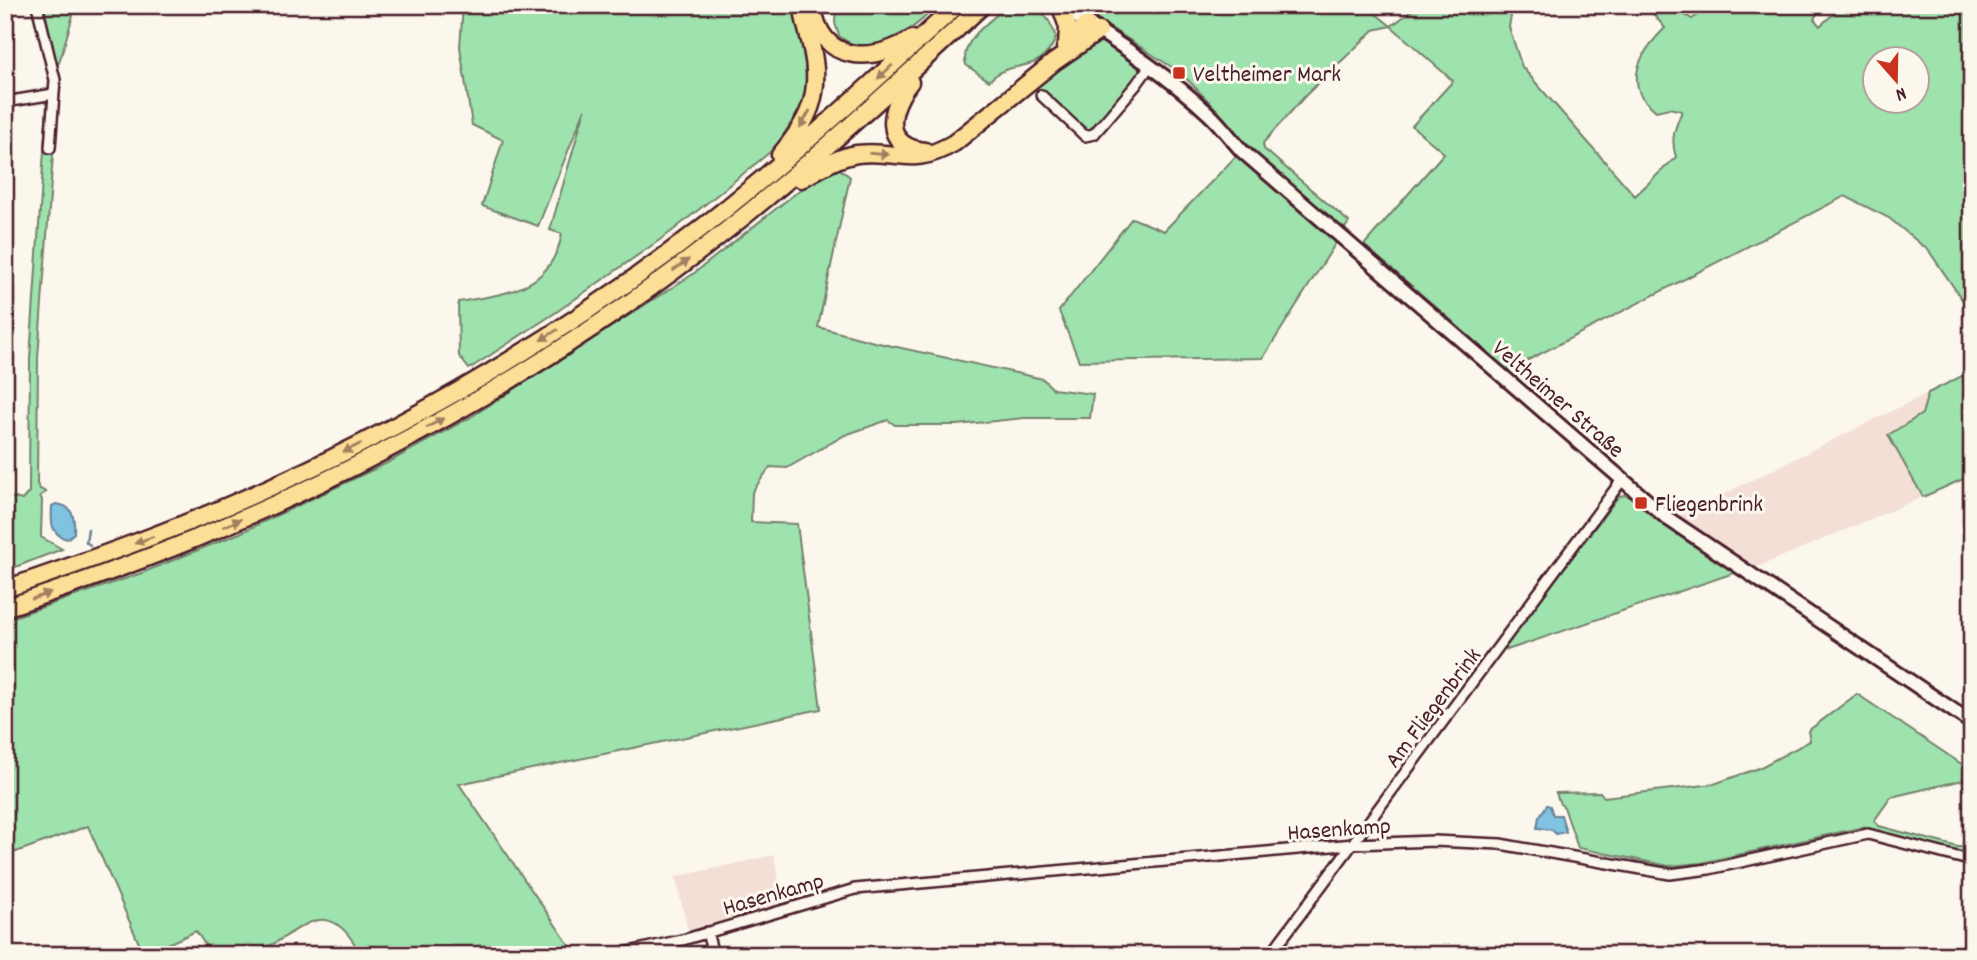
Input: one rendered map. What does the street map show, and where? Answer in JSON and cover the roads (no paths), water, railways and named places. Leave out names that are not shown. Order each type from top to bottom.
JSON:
[{"type":"highway","points":[[751,188],[793,140],[811,110],[817,77],[803,5]]},
{"type":"highway","points":[[813,5],[815,21],[828,39],[845,52],[861,56],[878,54],[900,46],[935,25]]},
{"type":"highway","points":[[5,589],[199,518],[320,464],[471,383],[562,327],[672,251],[815,136],[957,5]]},
{"type":"highway","points":[[5,608],[218,529],[381,453],[481,397],[575,339],[683,264],[772,195],[983,5]]},
{"type":"highway","points":[[1059,6],[1068,27],[1067,46]]},
{"type":"highway","points":[[772,195],[835,160],[855,154],[917,158],[930,155],[954,143],[1093,27]]},
{"type":"highway","points":[[1054,62],[1067,46],[1093,27]]},
{"type":"highway","points":[[943,42],[899,96],[894,108],[894,128],[902,142],[915,150],[928,151],[954,143]]},
{"type":"main road","name":"Veltheimer Straße","points":[[1059,6],[1093,27],[1190,97],[1242,151],[1667,518],[1972,723]]},
{"type":"street","points":[[37,5],[55,80],[50,148]]},
{"type":"street","points":[[1041,95],[1085,136],[1089,136],[1094,134],[1128,95],[1149,67]]},
{"type":"street","points":[[5,102],[54,94]]},
{"type":"street","name":"Am Fliegenbrink","points":[[1270,955],[1622,480]]},
{"type":"street","name":"Hasenkamp","points":[[616,955],[855,889],[1354,844],[1434,841],[1500,844],[1670,874],[1709,869],[1868,834],[1965,859],[1972,858]]},
{"type":"street","name":"Hasenkamp","points":[[707,932],[713,955]]},
{"type":"water","points":[[56,504],[66,507],[73,517],[74,533],[67,539],[57,534],[53,526],[52,506]]},
{"type":"water","points":[[1547,805],[1553,815],[1561,815],[1566,832],[1556,834],[1552,830],[1537,828],[1539,817]]},
{"type":"waterway","points":[[88,529],[86,542],[90,545]]},
{"type":"place","name":"Veltheimer Mark","points":[[1179,73]]},
{"type":"place","name":"Fliegenbrink","points":[[1641,503]]}]
